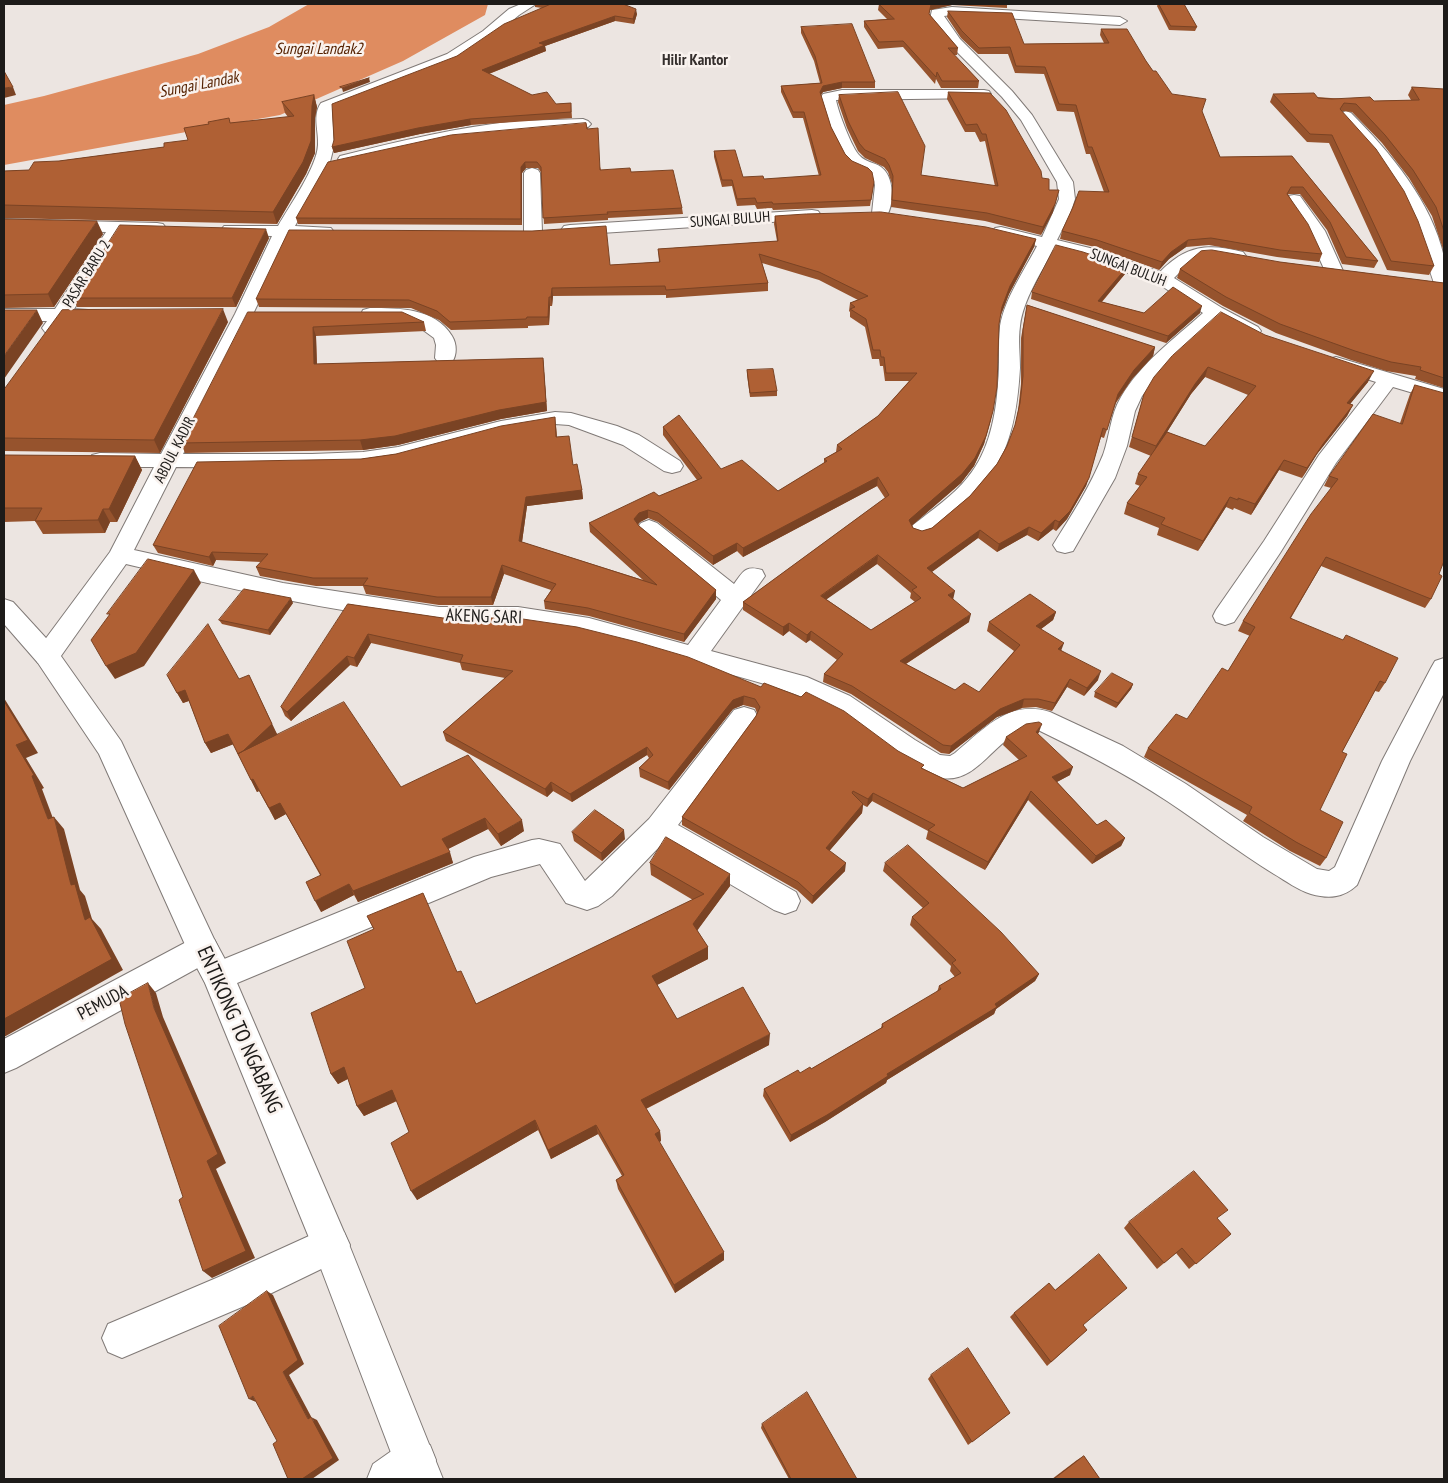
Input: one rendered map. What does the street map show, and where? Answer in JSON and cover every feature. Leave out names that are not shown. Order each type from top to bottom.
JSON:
[{"type":"main road","points":[[530,4],[514,12],[488,34],[452,57],[326,106],[324,110],[326,146],[322,162],[356,158],[407,144],[472,132],[518,126],[583,124]]},
{"type":"main road","points":[[922,530],[978,480],[997,442],[1010,383],[1010,326],[1026,306],[1047,242],[1062,214],[1067,199],[1065,182],[1027,118],[1007,94],[955,42],[937,19],[937,13],[944,11],[967,12],[1120,21]]},
{"type":"main road","points":[[900,216],[872,213],[882,178],[878,170],[856,162],[850,156],[830,110],[828,97],[842,94],[890,93],[1007,94]]},
{"type":"main road","points":[[1346,116],[1379,153],[1412,200],[1424,226],[1444,285],[1425,282]]},
{"type":"main road","name":"ABDUL KADIR","points":[[47,656],[120,555],[170,462],[283,231],[322,162]]},
{"type":"main road","points":[[532,173],[533,232]]},
{"type":"main road","points":[[1294,200],[1316,230],[1334,271]]},
{"type":"main road","name":"SUNGAI BULUH","points":[[515,232],[830,214]]},
{"type":"main road","points":[[4,224],[170,228]]},
{"type":"main road","name":"PASAR BARU 2","points":[[42,341],[61,315],[118,226]]},
{"type":"main road","name":"SUNGAI BULUH","points":[[985,228],[1088,252],[1163,279],[1216,312],[1268,339]]},
{"type":"main road","points":[[217,229],[342,232]]},
{"type":"main road","points":[[1163,279],[1176,265],[1193,253],[1208,252],[1251,259]]},
{"type":"main road","points":[[1315,269],[1352,273]]},
{"type":"main road","points":[[1065,545],[1106,475],[1117,445],[1119,426],[1125,408],[1161,350],[1216,312]]},
{"type":"main road","points":[[348,314],[405,314],[417,316],[432,324],[443,336],[446,343],[445,358]]},
{"type":"main road","points":[[4,315],[109,315]]},
{"type":"main road","points":[[1320,357],[1388,380],[1444,396]]},
{"type":"main road","points":[[1226,616],[1327,460],[1388,380]]},
{"type":"main road","points":[[82,460],[170,462],[362,459],[398,454],[501,427],[555,418],[571,419],[631,440],[672,466]]},
{"type":"main road","points":[[649,528],[736,599]]},
{"type":"main road","name":"AKENG SARI","points":[[120,555],[283,591],[439,616],[518,616],[589,628],[694,655],[798,684],[841,703],[905,748],[932,764],[943,767],[954,767],[965,761],[1001,730],[1021,718],[1040,719],[1113,754],[1176,792],[1253,846],[1311,880],[1329,884],[1337,884],[1346,876],[1396,761],[1444,668]]},
{"type":"main road","points":[[694,655],[753,576]]},
{"type":"main road","name":"ENTIKONG TO NGABANG","points":[[4,608],[47,656],[111,749],[211,963],[331,1245],[408,1473]]},
{"type":"main road","points":[[744,717],[659,828],[785,901]]},
{"type":"main road","name":"PEMUDA","points":[[4,1057],[211,963],[484,866],[532,852],[549,853],[577,894],[587,897],[601,887],[659,828]]},
{"type":"main road","points":[[122,1338],[235,1290],[331,1245]]},
{"type":"water","name":"Sungai Landak2","points":[[309,4],[488,4],[485,15],[403,61],[280,115],[4,165],[4,105],[198,54],[269,27]]},
{"type":"building","points":[[551,4],[623,4],[636,9],[633,19],[615,16],[539,43],[545,45],[482,70],[532,95],[547,92],[556,104],[571,103],[571,112],[470,119],[418,128],[332,147],[334,140],[332,104],[457,56],[504,24]]},
{"type":"building","points":[[879,4],[931,4],[929,14],[958,48],[948,48],[979,81],[942,81],[937,72],[936,77],[903,41],[879,42],[864,21],[894,19]]},
{"type":"building","points":[[1159,4],[1184,4],[1197,27],[1171,26]]},
{"type":"building","points":[[948,11],[1012,13],[1024,44],[1109,43],[1101,29],[1127,29],[1146,61],[1153,71],[1156,71],[1172,94],[1206,99],[1202,111],[1220,157],[1292,156],[1378,261],[1346,257],[1330,222],[1303,187],[1291,187],[1287,194],[1308,224],[1322,254],[1280,250],[1211,238],[1188,240],[1171,252],[1162,262],[1097,240],[1062,231],[1079,191],[1109,192],[1092,147],[1088,147],[1076,105],[1059,104],[1045,67],[1016,66],[1010,47],[979,48],[962,31]]},
{"type":"building","points":[[852,24],[875,82],[842,82],[823,86],[820,92],[831,127],[845,154],[852,161],[868,168],[872,172],[874,182],[871,200],[773,204],[772,202],[757,203],[755,198],[737,199],[732,180],[722,180],[714,151],[735,150],[743,177],[763,176],[764,179],[821,175],[804,112],[793,112],[781,86],[822,83],[815,56],[801,27]]},
{"type":"building","points":[[4,71],[13,87],[4,88]]},
{"type":"building","points":[[369,78],[342,88],[340,87]]},
{"type":"building","points":[[1412,87],[1444,89],[1444,231],[1436,207],[1413,170],[1385,135],[1356,104],[1344,103],[1340,109],[1376,149],[1404,191],[1418,221],[1434,266],[1391,261],[1332,135],[1310,134],[1273,94],[1314,93],[1318,98],[1370,97],[1374,101],[1419,100]]},
{"type":"building","points":[[898,92],[925,146],[921,175],[998,186],[986,134],[982,134],[977,124],[966,125],[948,92],[990,93],[1006,110],[1041,171],[1042,178],[1049,179],[1049,190],[1059,190],[1055,204],[1043,227],[987,213],[892,200],[893,176],[889,165],[885,159],[865,150],[859,143],[848,121],[839,95]]},
{"type":"building","points":[[314,95],[311,141],[303,162],[273,212],[4,205],[4,171],[29,170],[34,162],[59,161],[164,147],[164,143],[188,140],[184,128],[209,124],[208,122],[229,118],[230,123],[294,116],[282,102]]},
{"type":"building","points":[[586,123],[587,129],[598,128],[600,170],[630,168],[631,172],[673,170],[682,208],[543,218],[541,167],[537,162],[525,162],[521,167],[521,219],[296,218],[328,162],[451,135]]},
{"type":"building","points":[[881,212],[986,227],[1036,239],[1010,286],[1002,307],[999,324],[997,387],[986,436],[975,458],[962,474],[909,520],[913,528],[922,531],[932,528],[970,496],[997,464],[1007,446],[1015,425],[1020,403],[1023,376],[1023,330],[1027,305],[1155,347],[1134,370],[1118,394],[1107,430],[1103,428],[1089,478],[1070,511],[1059,522],[1055,520],[1041,533],[1029,527],[999,544],[980,530],[927,568],[955,591],[948,595],[971,614],[900,661],[955,690],[964,683],[979,692],[1020,645],[989,622],[1030,594],[1056,612],[1036,626],[1064,643],[1058,649],[1101,671],[1087,688],[1070,679],[1055,703],[1038,699],[1024,699],[1000,709],[951,746],[943,745],[852,686],[824,674],[843,654],[811,631],[807,635],[789,623],[783,627],[743,602],[889,495],[878,477],[743,548],[737,543],[713,556],[658,513],[648,510],[639,513],[634,519],[639,526],[716,590],[684,634],[588,608],[544,601],[556,584],[502,565],[491,597],[437,597],[363,585],[368,578],[313,578],[256,567],[268,554],[212,552],[209,557],[153,545],[197,462],[361,459],[396,454],[501,426],[555,417],[556,437],[569,436],[573,465],[577,464],[582,490],[526,497],[519,541],[657,585],[589,523],[654,492],[659,496],[702,478],[663,427],[679,415],[721,469],[742,460],[778,491],[827,461],[824,459],[842,449],[837,445],[878,416],[917,373],[886,373],[884,357],[881,357],[880,350],[873,350],[866,319],[850,309],[855,307],[850,303],[868,296],[819,272],[759,254],[768,283],[666,290],[665,286],[552,288],[551,297],[549,297],[548,317],[527,317],[526,319],[450,322],[437,311],[409,300],[256,299],[289,230],[532,231],[606,226],[610,265],[660,262],[658,249],[778,241],[775,216]],"holes":[[[878,555],[917,587],[912,590],[921,598],[871,630],[821,596]]]},
{"type":"building","points":[[4,219],[97,221],[48,294],[4,295]]},
{"type":"building","points":[[120,225],[266,229],[232,298],[73,298]]},
{"type":"building","points":[[1056,245],[1127,267],[1098,301],[1144,313],[1173,287],[1202,306],[1168,336],[1032,292]]},
{"type":"building","points":[[1212,250],[1280,262],[1444,283],[1444,378],[1420,370],[1421,367],[1391,362],[1280,324],[1226,297],[1180,269],[1201,251]]},
{"type":"building","points":[[223,309],[154,440],[4,438],[4,388],[62,310]]},
{"type":"building","points":[[4,310],[37,310],[4,356]]},
{"type":"building","points":[[248,312],[402,312],[424,322],[313,327],[314,364],[543,358],[546,402],[499,410],[395,436],[360,440],[181,443]]},
{"type":"building","points":[[1221,312],[1265,335],[1374,371],[1347,403],[1353,405],[1307,468],[1284,460],[1255,504],[1230,497],[1203,541],[1161,524],[1165,518],[1127,503],[1147,477],[1138,474],[1167,432],[1205,446],[1256,386],[1208,367],[1195,384],[1156,446],[1132,437],[1144,394],[1154,377],[1172,356]]},
{"type":"building","points":[[773,369],[777,391],[750,393],[747,370]]},
{"type":"building","points":[[1415,385],[1444,393],[1444,561],[1439,574],[1442,576],[1431,599],[1326,557],[1290,618],[1343,640],[1346,635],[1398,658],[1385,683],[1380,681],[1342,752],[1347,754],[1320,810],[1343,822],[1326,858],[1249,813],[1252,807],[1148,748],[1176,714],[1187,719],[1222,668],[1228,671],[1255,627],[1243,621],[1311,514],[1338,479],[1329,476],[1373,414],[1402,424]]},
{"type":"building","points":[[4,455],[135,456],[109,509],[103,509],[98,520],[35,521],[42,508],[4,508]]},
{"type":"building","points":[[148,559],[194,570],[136,653],[106,666],[91,640],[110,614],[107,614]]},
{"type":"building","points":[[244,589],[291,598],[268,630],[219,620]]},
{"type":"building","points":[[348,604],[443,618],[516,618],[577,627],[688,657],[761,687],[764,683],[801,697],[806,692],[844,711],[898,751],[924,765],[921,768],[963,788],[1027,756],[1006,737],[1026,724],[1039,722],[1042,724],[1036,732],[1073,767],[1052,777],[1097,825],[1106,820],[1125,838],[1096,856],[1031,791],[988,862],[928,830],[935,825],[873,793],[868,799],[853,791],[852,793],[863,804],[826,848],[846,863],[813,896],[798,882],[682,817],[756,716],[760,707],[755,699],[744,696],[733,700],[668,782],[639,768],[653,755],[647,747],[570,794],[551,782],[545,789],[443,732],[513,671],[460,662],[463,655],[368,634],[354,658],[347,656],[287,712],[281,707]]},
{"type":"building","points":[[208,624],[239,679],[249,675],[272,724],[238,754],[228,734],[205,743],[185,690],[177,693],[167,675]]},
{"type":"building","points":[[1112,673],[1133,684],[1118,703],[1095,692]]},
{"type":"building","points":[[4,701],[28,740],[16,745],[34,775],[32,776],[48,819],[54,817],[71,885],[75,884],[85,920],[90,917],[112,959],[4,1019]]},
{"type":"building","points":[[344,702],[401,787],[468,755],[522,820],[498,834],[485,818],[442,839],[450,852],[353,891],[349,884],[315,901],[306,882],[321,875],[280,803],[269,808],[253,779],[251,780],[238,754]]},
{"type":"building","points":[[595,810],[624,830],[601,853],[572,832]]},
{"type":"building","points":[[666,837],[730,874],[693,924],[708,947],[652,976],[677,1019],[743,987],[770,1034],[641,1100],[660,1131],[655,1134],[724,1252],[674,1285],[616,1180],[624,1175],[596,1125],[548,1150],[535,1120],[411,1191],[391,1143],[409,1132],[392,1090],[357,1106],[344,1067],[331,1074],[311,1013],[365,988],[347,941],[374,929],[367,916],[423,893],[457,972],[461,971],[476,1004],[704,894],[650,863]]},
{"type":"building","points":[[908,845],[1001,932],[1039,974],[995,1004],[997,1007],[887,1074],[888,1076],[827,1115],[791,1135],[764,1089],[798,1070],[800,1073],[810,1067],[811,1069],[883,1027],[882,1024],[941,989],[939,986],[961,973],[952,963],[956,960],[912,917],[929,903],[885,863]]},
{"type":"building","points":[[148,983],[154,1008],[218,1154],[207,1161],[246,1251],[203,1271],[179,1200],[183,1197],[125,1024],[119,999]]},
{"type":"building","points":[[1194,1171],[1228,1210],[1217,1218],[1231,1234],[1196,1264],[1182,1248],[1164,1263],[1129,1222]]},
{"type":"building","points":[[1099,1254],[1127,1288],[1083,1325],[1087,1330],[1051,1362],[1014,1313],[1049,1283],[1055,1290]]},
{"type":"building","points":[[267,1291],[298,1360],[283,1372],[308,1419],[311,1417],[333,1458],[302,1479],[288,1479],[273,1444],[277,1441],[253,1396],[249,1399],[219,1326]]},
{"type":"building","points":[[968,1348],[1010,1413],[972,1442],[931,1375]]},
{"type":"building","points":[[807,1392],[857,1479],[791,1479],[762,1424]]},
{"type":"building","points":[[1084,1456],[1100,1479],[1054,1479]]},
{"type":"district","name":"Hilir Kantor","points":[[695,60]]},
{"type":"water label","name":"Sungai Landak","points":[[199,85]]}]
